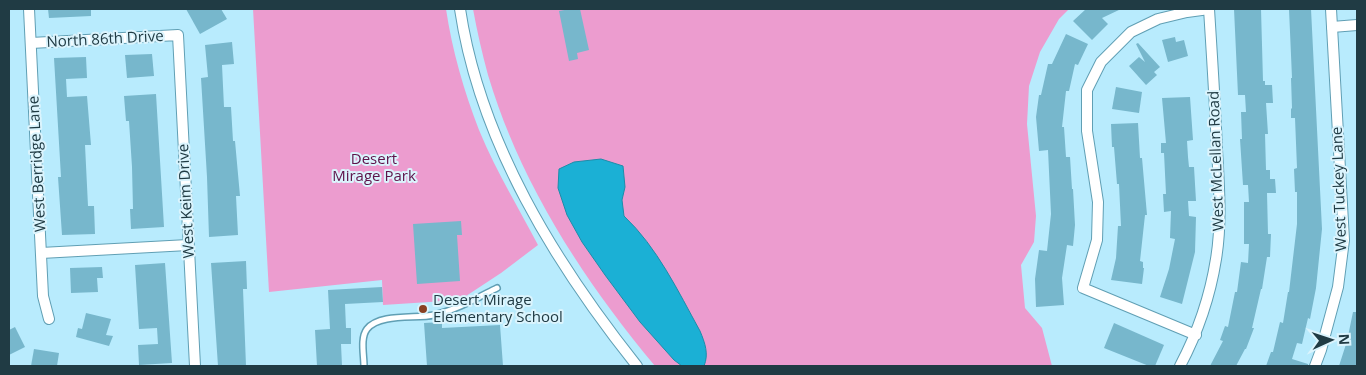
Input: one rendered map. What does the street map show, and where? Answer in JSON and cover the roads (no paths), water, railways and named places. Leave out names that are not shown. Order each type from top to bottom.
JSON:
[{"type":"street","name":"West Berridge Lane","points":[[29,9],[43,296],[49,319]]},
{"type":"street","points":[[460,9],[472,66],[484,103],[495,133],[523,193],[551,244],[575,282],[638,366]]},
{"type":"street","points":[[1196,335],[1082,288],[1097,240],[1098,202],[1087,131],[1088,90],[1102,62],[1131,32],[1158,19],[1209,9]]},
{"type":"street","name":"West McLellan Road","points":[[1180,366],[1196,335],[1212,280],[1220,230],[1220,198],[1209,9]]},
{"type":"street","name":"West Tuckey Lane","points":[[1315,366],[1338,287],[1344,240],[1331,9]]},
{"type":"street","points":[[1332,26],[1357,25]]},
{"type":"street","name":"North 86th Drive","points":[[31,43],[178,35]]},
{"type":"street","name":"West Keim Drive","points":[[178,35],[195,366]]},
{"type":"street","points":[[41,253],[188,245]]},
{"type":"lane","points":[[364,366],[364,340],[367,329],[376,322],[387,319],[433,315],[462,305],[497,288]]},
{"type":"water","points":[[601,159],[623,166],[625,187],[622,200],[624,216],[657,255],[700,331],[705,344],[704,366],[682,366],[674,360],[640,322],[605,275],[582,242],[567,215],[558,188],[559,169],[574,162]]},
{"type":"place","name":"Desert Mirage Elementary School","points":[[423,309]]},
{"type":"park label","name":"Desert Mirage Park","points":[[374,168]]}]
